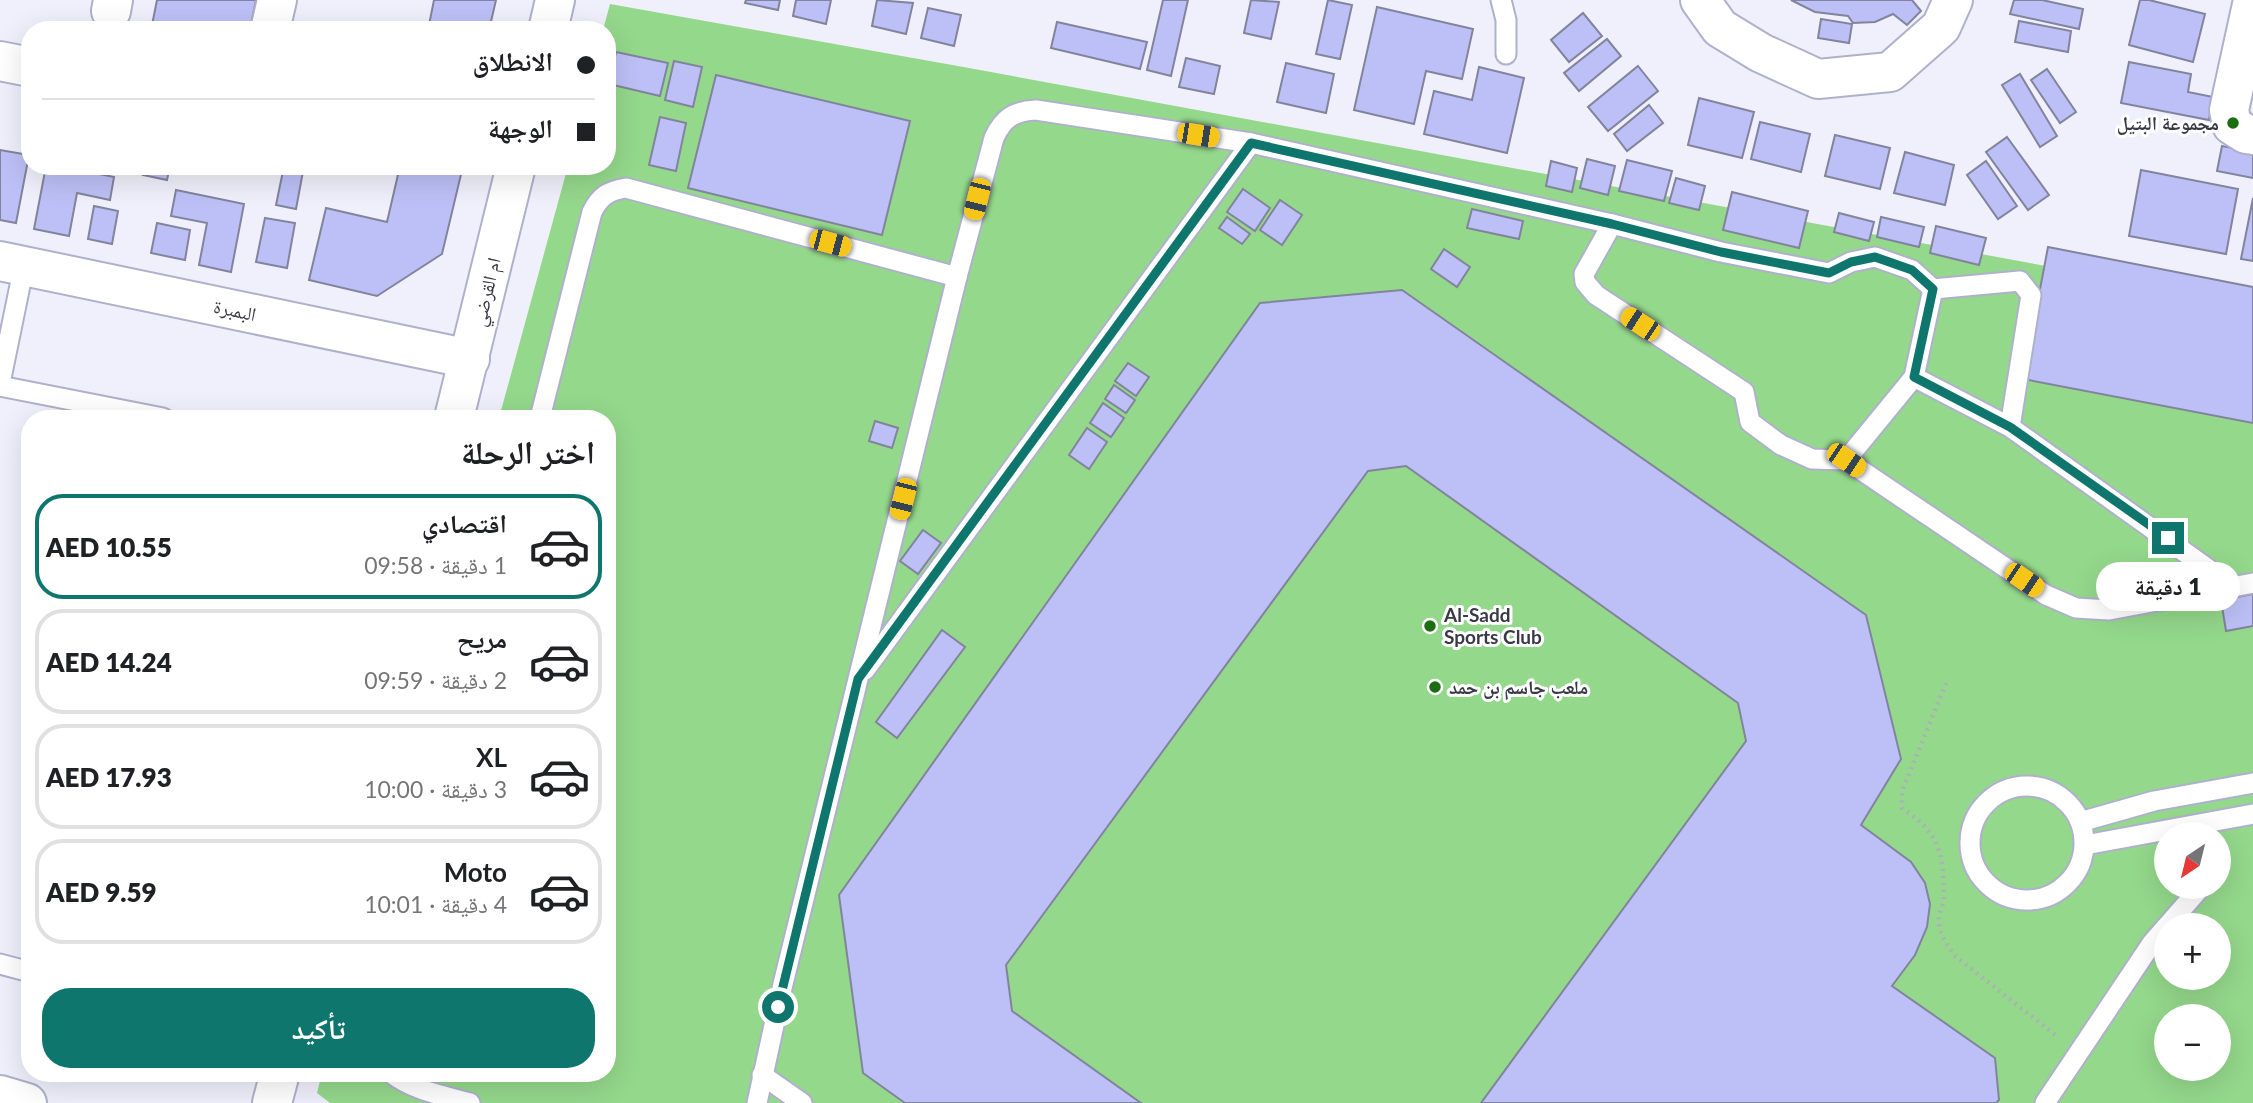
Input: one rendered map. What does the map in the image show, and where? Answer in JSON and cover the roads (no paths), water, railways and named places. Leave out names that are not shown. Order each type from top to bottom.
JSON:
[{"type":"street","points":[[272,21],[277,0]]},
{"type":"street","points":[[550,21],[555,0]]},
{"type":"street","points":[[1700,0],[1720,28],[1761,53],[1818,79],[1890,72],[1941,27],[1953,0]]},
{"type":"street","points":[[2253,0],[2229,110],[2232,125],[2246,134],[2253,135]]},
{"type":"street","points":[[0,61],[21,65]]},
{"type":"street","name":"ام القرضي","points":[[456,410],[514,175]]},
{"type":"street","name":"البمبرة","points":[[12,264],[470,359]]},
{"type":"street","points":[[272,1103],[278,1082]]},
{"type":"street","points":[[0,1095],[27,1103]]},
{"type":"lane","points":[[1501,0],[1506,20],[1506,54]]},
{"type":"lane","points":[[757,1103],[957,277],[994,138],[999,125],[1007,117],[1022,110],[1036,110],[1251,143],[1612,224],[1721,252],[1829,273],[1851,262],[1875,257],[1912,270],[1933,289],[2020,281],[2031,295],[2010,427]]},
{"type":"lane","points":[[858,679],[1251,143]]},
{"type":"lane","points":[[542,410],[592,212],[604,194],[614,190],[626,188],[957,277]]},
{"type":"lane","points":[[1612,224],[1584,274],[1586,282],[1596,295],[1744,392],[1750,422],[1780,445],[1812,459],[1846,460],[2060,603],[2084,609],[2109,610],[2253,583]]},
{"type":"lane","points":[[12,264],[0,384],[125,410]]},
{"type":"lane","points":[[1846,460],[1914,377],[1933,289]]},
{"type":"lane","points":[[1914,377],[2010,427],[2232,586]]},
{"type":"lane","points":[[2080,822],[2154,801],[2253,783]]},
{"type":"lane","points":[[2017,786],[2036,786],[2055,793],[2071,805],[2080,822],[2084,845],[2080,865],[2069,881],[2054,893],[2035,899],[2016,899],[1997,891],[1982,878],[1973,861],[1970,842],[1973,823],[1978,814],[1998,793],[2017,786]]},
{"type":"lane","points":[[2154,801],[2158,822]]},
{"type":"lane","points":[[2206,822],[2253,814]]},
{"type":"lane","points":[[2084,845],[2154,831]]},
{"type":"lane","points":[[2045,1103],[2154,941]]},
{"type":"lane","points":[[0,964],[21,970]]},
{"type":"lane","points":[[762,1075],[802,1103]]},
{"type":"lane","points":[[402,1082],[470,1103]]},
{"type":"place","name":"مجموعة البتيل","points":[[2233,123]]},
{"type":"place","name":"Al-Sadd Sports Club","points":[[1430,626]]},
{"type":"place","name":"ملعب جاسم بن حمد","points":[[1435,687]]}]
